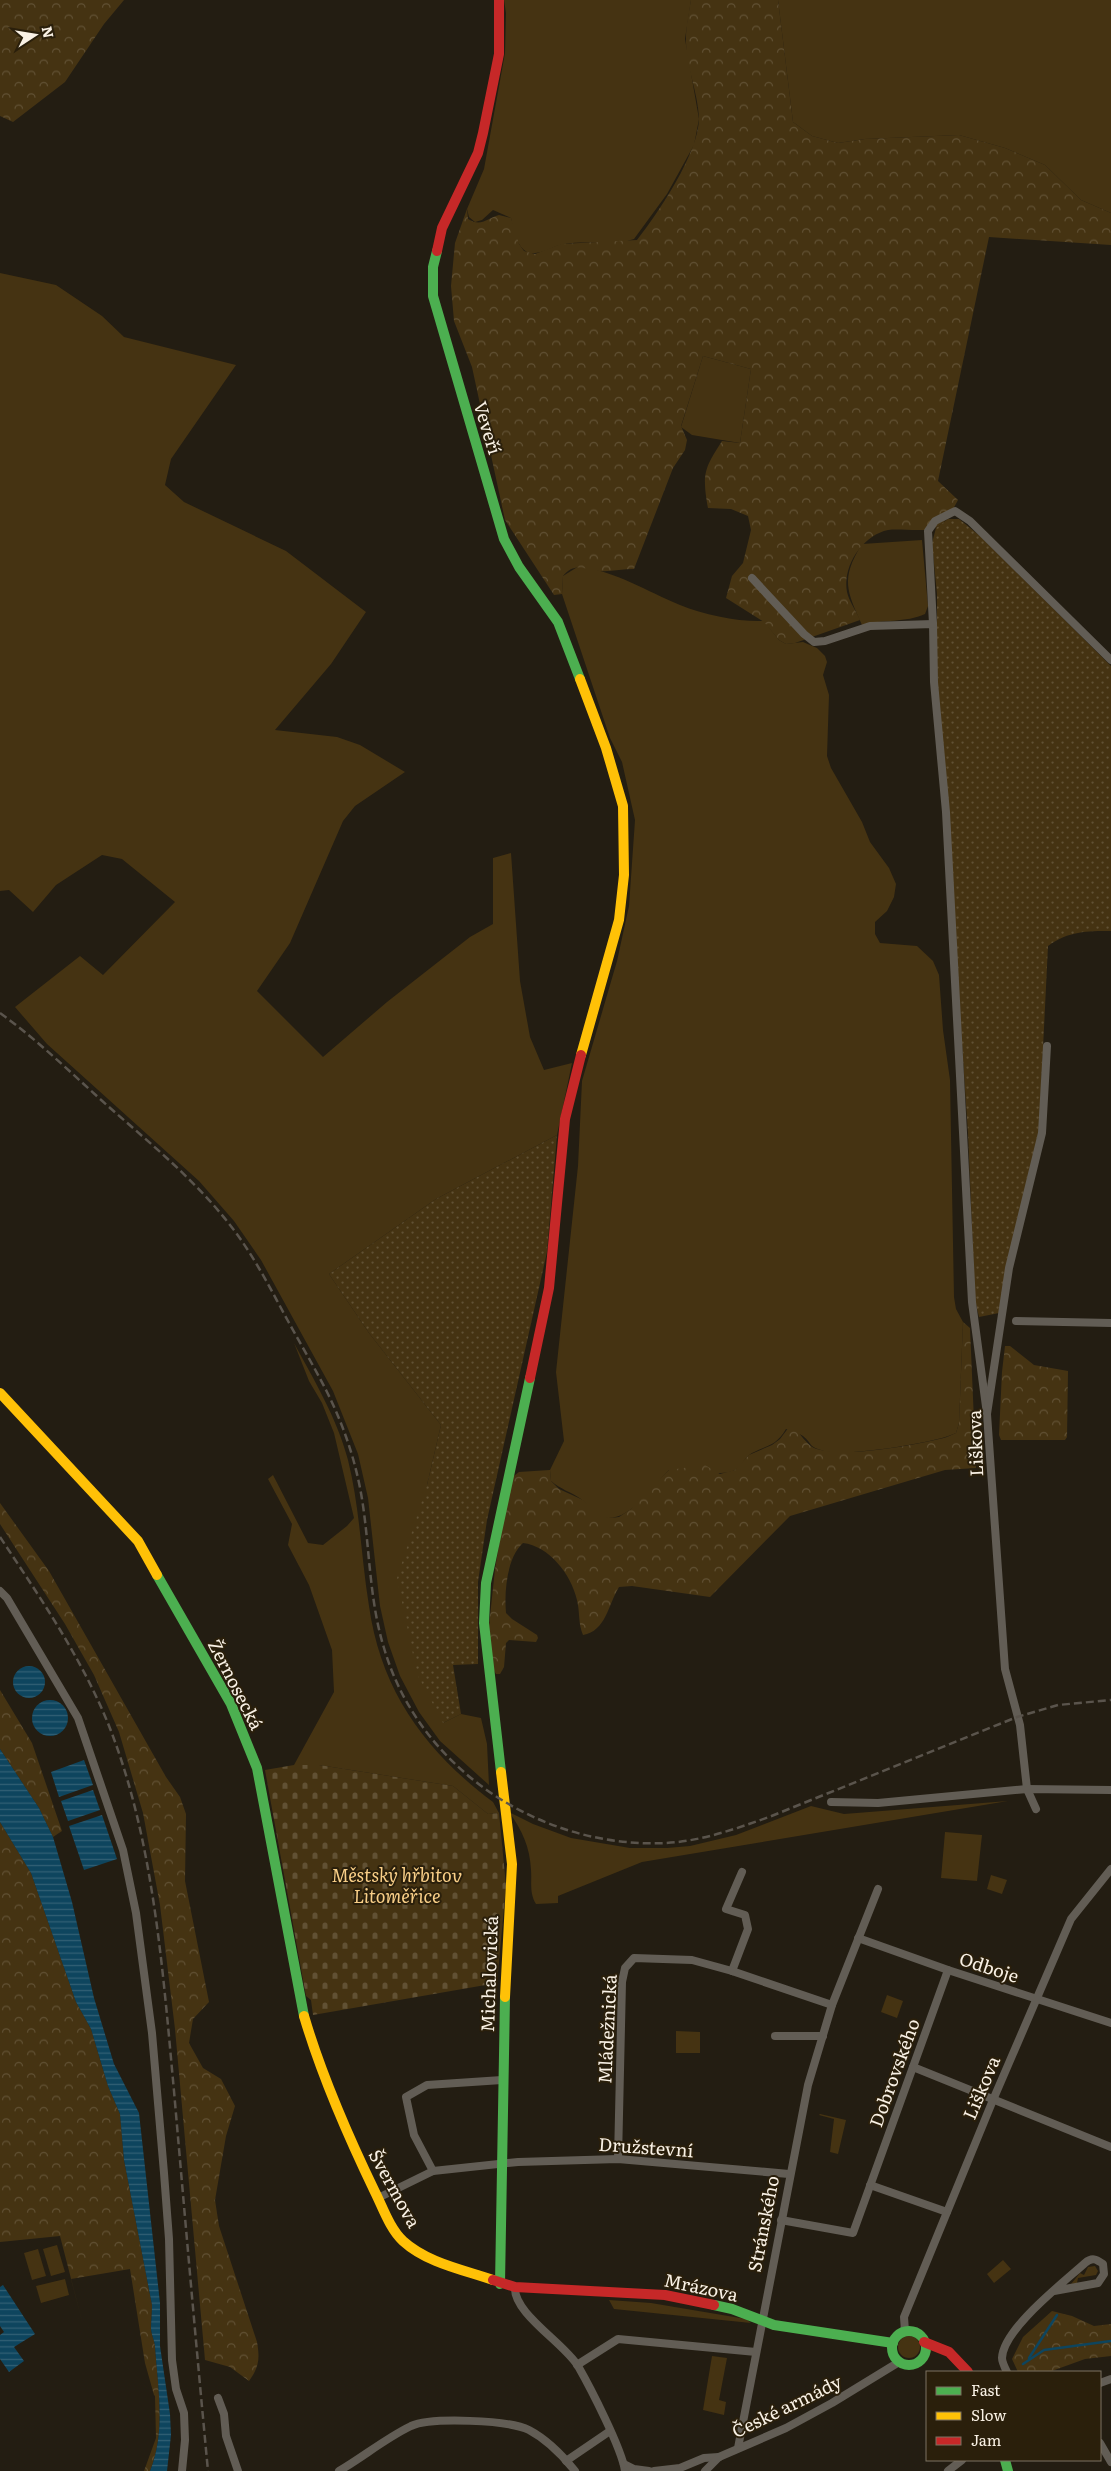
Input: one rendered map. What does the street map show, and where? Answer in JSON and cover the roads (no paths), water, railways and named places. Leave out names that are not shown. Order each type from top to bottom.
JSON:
[{"type":"street","name":"Veveří","points":[[488,1668],[484,1623],[486,1583],[549,1288],[554,1258],[565,1120],[588,1029],[619,920],[624,875],[623,806],[606,748],[558,622],[527,578],[504,539],[433,296],[433,267],[442,228],[478,154],[483,133],[499,54],[499,0]]},
{"type":"street","points":[[987,1414],[972,1302],[946,812],[934,682],[928,531],[935,521],[955,511],[970,521],[1111,660]]},
{"type":"street","points":[[752,578],[804,634],[814,642],[825,641],[870,626],[933,624]]},
{"type":"street","name":"Liškova","points":[[1036,1809],[1027,1789],[1020,1725],[1005,1669],[987,1414],[1009,1268],[1042,1133],[1047,1046]]},
{"type":"street","points":[[1016,1321],[1111,1323]]},
{"type":"street","name":"Žernosecká","points":[[0,1393],[138,1541],[231,1704],[257,1768],[303,2013],[315,2054]]},
{"type":"street","points":[[0,1590],[7,1598],[78,1718],[126,1861],[136,1913],[152,2033],[169,2239],[172,2360],[176,2389],[181,2399],[185,2440],[182,2471]]},
{"type":"street","name":"Michalovická","points":[[488,1668],[512,1864],[505,1970],[500,2284]]},
{"type":"street","points":[[831,1802],[878,1803],[1027,1789],[1111,1790]]},
{"type":"street","name":"Liškova","points":[[905,2331],[904,2317],[993,2100],[1071,1919],[1111,1869]]},
{"type":"street","points":[[732,1971],[748,1929],[745,1915],[726,1909],[742,1872]]},
{"type":"street","name":"Stránského","points":[[738,2448],[789,2174],[808,2085],[832,2005],[878,1888]]},
{"type":"street","name":"Odboje","points":[[858,1938],[1036,2000],[1111,2023]]},
{"type":"street","name":"Mládežnická","points":[[618,2159],[622,1982],[625,1968],[634,1958],[692,1960],[732,1971],[832,2005]]},
{"type":"street","name":"Dobrovského","points":[[781,2220],[854,2233],[948,1970]]},
{"type":"street","points":[[775,2036],[823,2036]]},
{"type":"street","name":"Švermova","points":[[315,2054],[343,2127],[394,2230],[408,2246],[435,2260],[500,2284]]},
{"type":"street","points":[[913,2066],[1111,2147]]},
{"type":"street","points":[[433,2171],[414,2135],[406,2097],[427,2085],[502,2080]]},
{"type":"street","name":"Družstevní","points":[[378,2198],[433,2171],[502,2163],[618,2159],[789,2174]]},
{"type":"street","points":[[870,2185],[947,2212]]},
{"type":"street","points":[[1007,2371],[1002,2359],[1005,2344],[1014,2328],[1054,2291],[1089,2259],[1095,2258],[1103,2264],[1104,2274],[1098,2283],[1054,2291]]},
{"type":"street","name":"Mrázova","points":[[500,2284],[515,2287],[665,2295],[732,2309],[774,2325],[892,2343]]},
{"type":"street","points":[[515,2287],[518,2302],[577,2365],[610,2431],[624,2467],[649,2471]]},
{"type":"street","points":[[924,2342],[924,2354],[920,2360],[912,2364],[900,2362],[892,2351],[892,2343],[896,2337],[905,2331],[916,2333],[924,2342],[940,2347],[955,2357],[967,2371]]},
{"type":"street","points":[[577,2365],[618,2339],[756,2352]]},
{"type":"street","points":[[924,2354],[935,2352],[955,2357]]},
{"type":"street","name":"České armády","points":[[705,2471],[719,2457],[786,2428],[900,2362]]},
{"type":"street","points":[[218,2398],[224,2414],[226,2436],[238,2471]]},
{"type":"street","points":[[339,2471],[413,2425],[447,2419],[528,2430],[566,2461],[575,2471]]},
{"type":"street","points":[[566,2461],[610,2431]]},
{"type":"street","points":[[1101,2446],[1111,2462]]},
{"type":"street","points":[[654,2471],[680,2468],[704,2458],[719,2457]]},
{"type":"street","points":[[948,2471],[961,2461]]},
{"type":"water","points":[[29,1666],[35,1667],[40,1671],[44,1676],[44,1688],[40,1693],[35,1697],[29,1698],[23,1697],[18,1693],[14,1688],[13,1682],[14,1676],[18,1671],[23,1667]]},
{"type":"water","points":[[50,1700],[57,1701],[63,1705],[67,1711],[67,1725],[63,1731],[57,1735],[50,1736],[43,1735],[37,1731],[33,1725],[32,1718],[33,1711],[37,1705],[43,1701]]},
{"type":"water","points":[[0,1749],[39,1808],[53,1837],[72,1902],[94,1998],[114,2064],[139,2113],[160,2303],[160,2346],[170,2414],[171,2435],[167,2471],[150,2471],[158,2441],[160,2410],[155,2345],[151,2331],[152,2305],[124,2160],[120,2114],[108,2086],[91,2029],[76,2002],[31,1873],[0,1822]]},
{"type":"water","points":[[84,1760],[93,1785],[59,1797],[51,1772]]},
{"type":"water","points":[[93,1790],[100,1810],[68,1821],[61,1801]]},
{"type":"water","points":[[102,1815],[117,1859],[84,1870],[69,1826]]},
{"type":"water","points":[[3,2285],[35,2334],[14,2347],[24,2361],[9,2372],[0,2359],[0,2335],[4,2332],[0,2326],[0,2287]]},
{"type":"waterway","points":[[1029,2358],[1057,2315]]},
{"type":"waterway","points":[[1023,2364],[1044,2350],[1111,2341]]},
{"type":"railway","points":[[0,1013],[42,1047],[187,1178],[230,1225],[254,1259],[322,1383],[349,1444],[365,1518],[375,1611],[384,1648],[401,1691],[425,1730],[456,1764],[491,1793],[531,1816],[574,1832],[619,1841],[679,1842],[718,1834],[769,1817],[1017,1717],[1058,1705],[1111,1700]]},
{"type":"railway","points":[[0,1537],[61,1631],[88,1680],[111,1731],[126,1774],[137,1818],[147,1863],[161,1955],[208,2471]]},
{"type":"park label","name":"Městský hřbitov Litoměřice","points":[[397,1886]]}]
